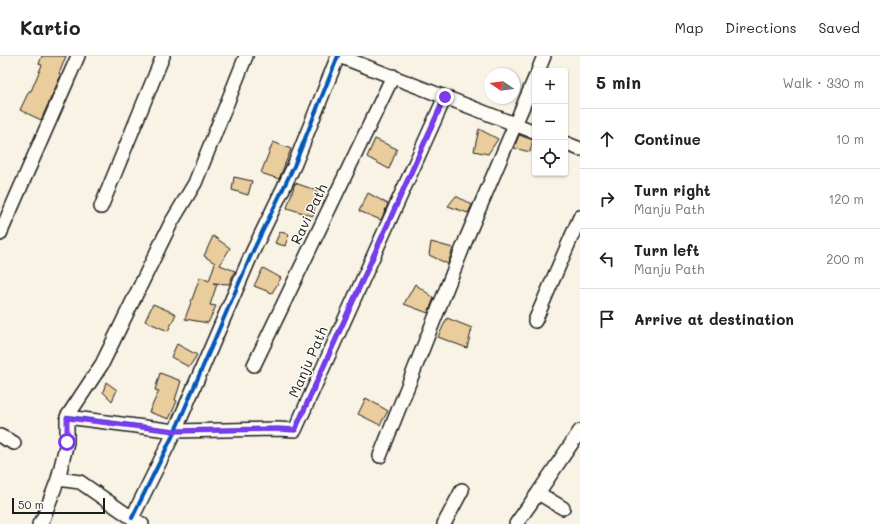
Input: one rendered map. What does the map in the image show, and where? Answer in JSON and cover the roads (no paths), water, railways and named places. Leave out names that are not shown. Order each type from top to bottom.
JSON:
[{"type":"street","points":[[0,234],[78,56]]},
{"type":"street","points":[[101,207],[163,56]]},
{"type":"street","points":[[39,524],[43,519],[58,479],[67,442],[67,418],[102,364],[171,223],[195,183],[246,56]]},
{"type":"street","points":[[58,479],[80,482],[137,521],[252,253],[294,166],[339,56],[532,131]]},
{"type":"street","points":[[539,68],[544,56]]},
{"type":"street","name":"Ravi Path","points":[[254,365],[393,76]]},
{"type":"street","points":[[380,456],[467,237],[532,85]]},
{"type":"street","name":"Manju Path","points":[[67,418],[175,431],[295,430],[445,97]]},
{"type":"street","points":[[568,144],[580,149]]},
{"type":"street","points":[[535,321],[580,217]]},
{"type":"street","points":[[516,524],[580,431]]},
{"type":"street","points":[[0,436],[14,443]]},
{"type":"street","points":[[444,524],[462,490]]},
{"type":"street","points":[[538,493],[563,508]]}]
